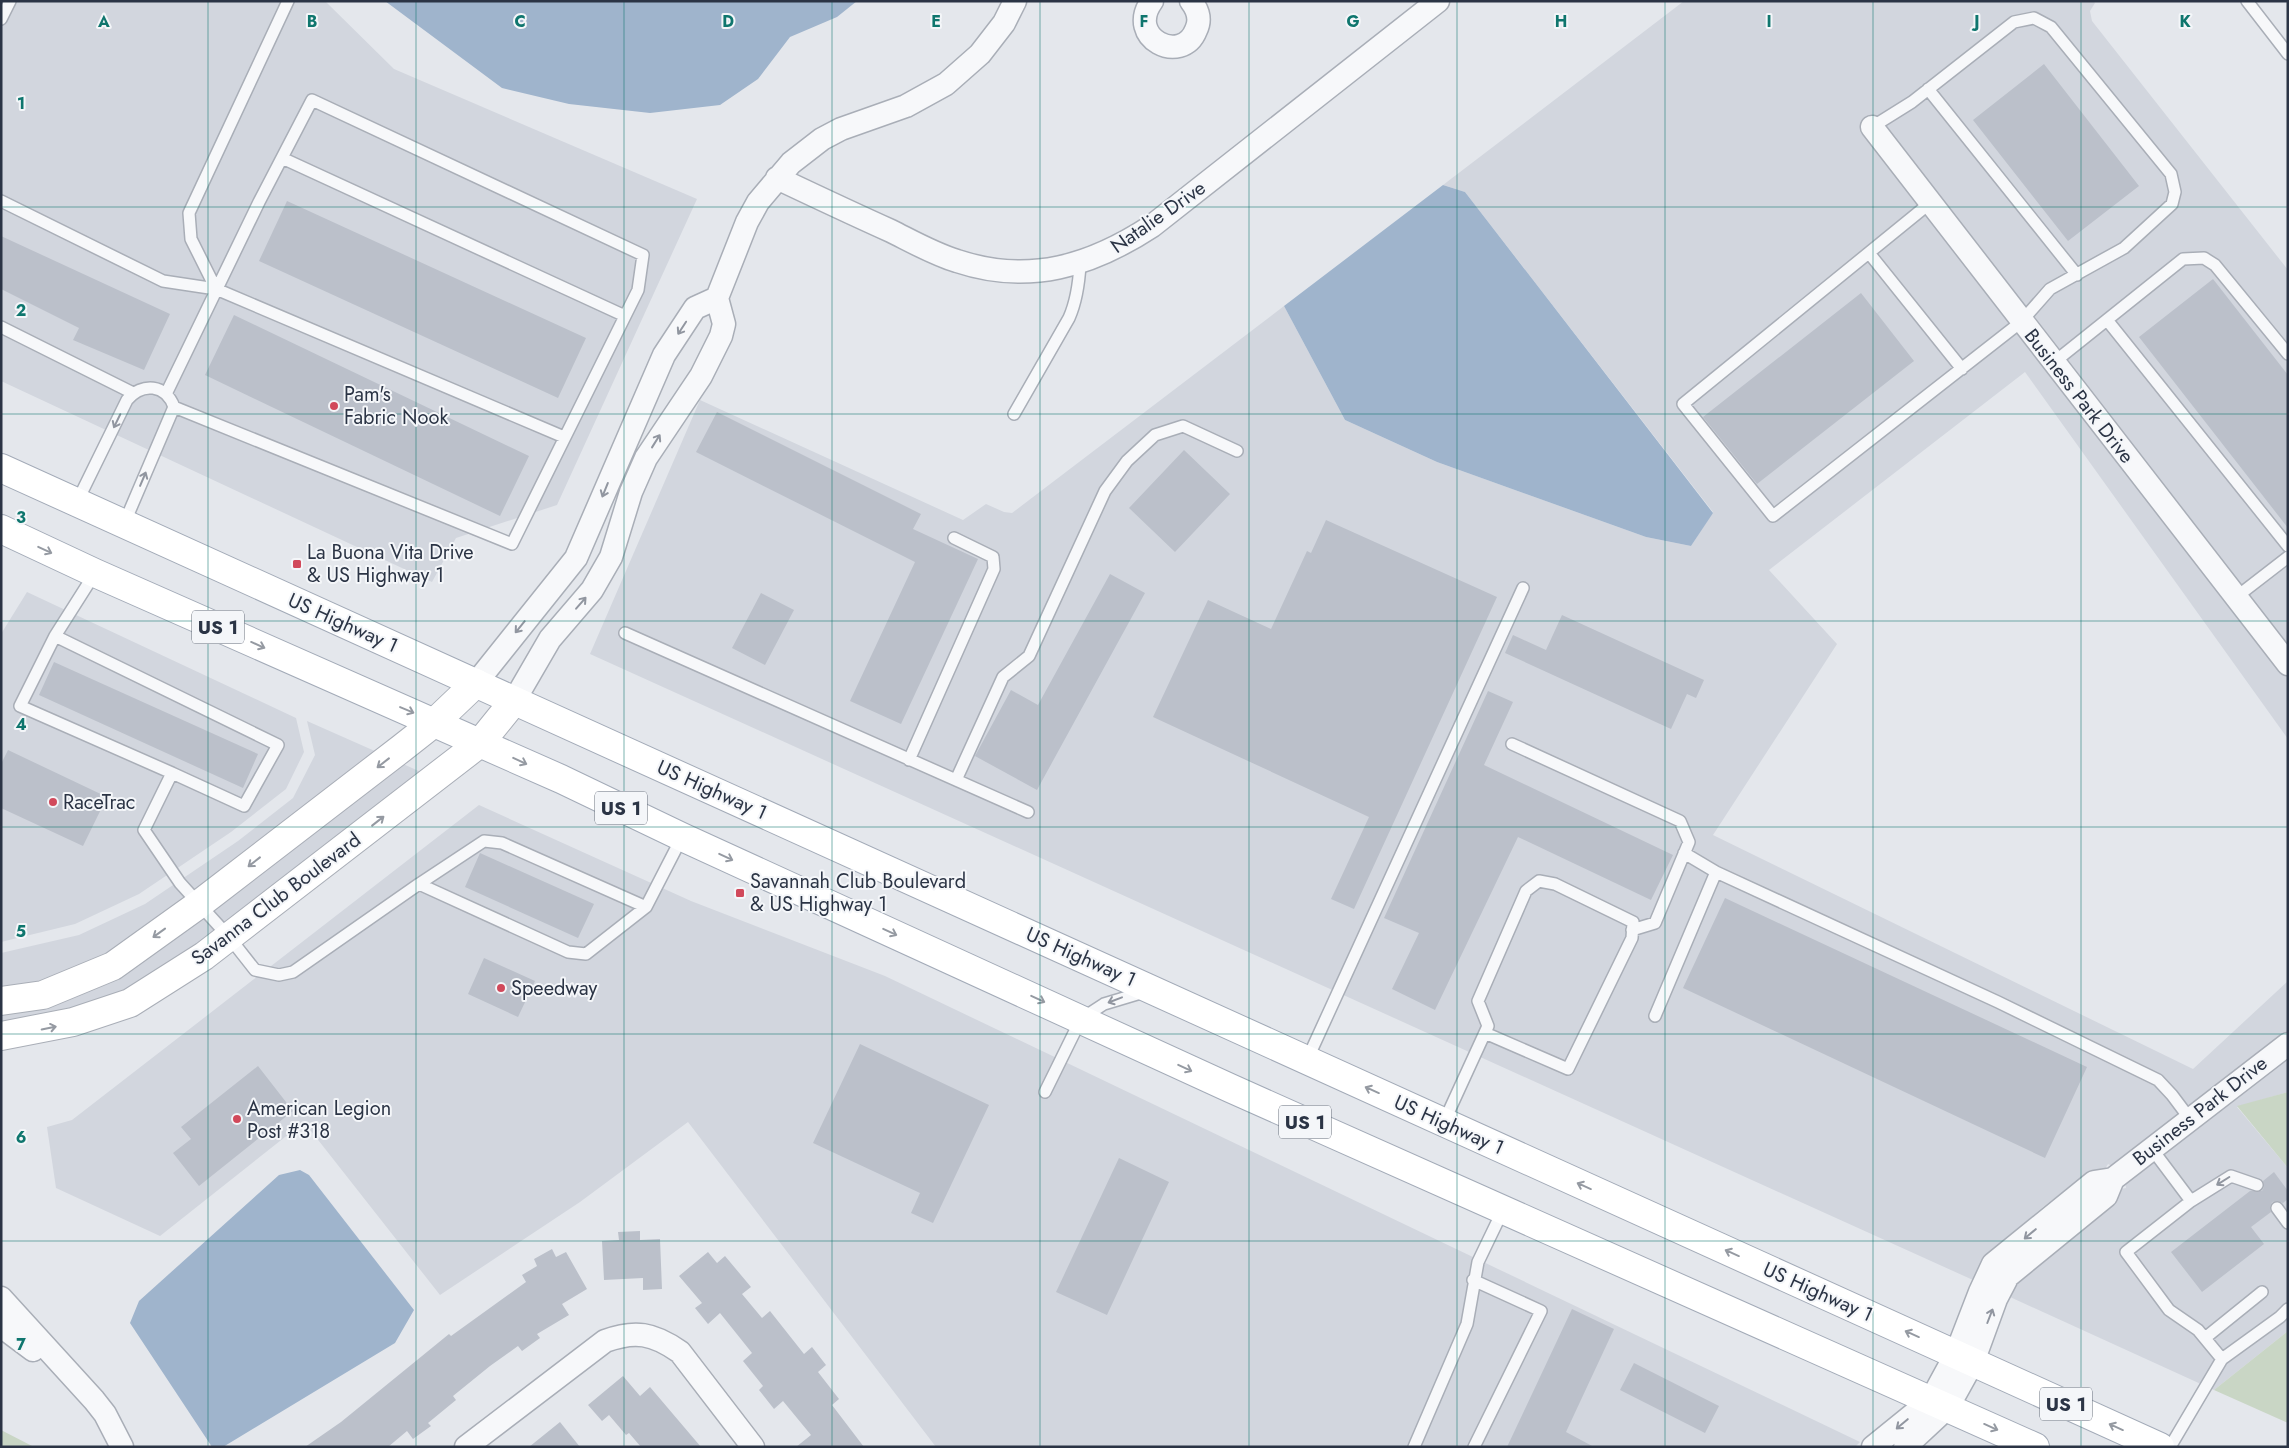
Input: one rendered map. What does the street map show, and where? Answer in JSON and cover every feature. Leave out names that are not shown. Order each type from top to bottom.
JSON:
[{"type":"main road","name":"US Highway 1","points":[[1,468],[2160,1447]]},
{"type":"main road","name":"US 1","points":[[1,529],[95,573],[435,722],[1239,1092],[2035,1447]]},
{"type":"main road","points":[[1,1001],[43,995],[113,966],[198,905],[435,722],[476,683]]},
{"type":"main road","name":"Savanna Club Boulevard","points":[[1,1036],[72,1022],[130,1003],[204,956],[480,743],[514,700]]},
{"type":"street","points":[[514,700],[550,639],[592,590],[611,558],[631,492],[642,468],[669,421],[701,376],[721,336],[724,324],[718,298],[747,222],[758,202],[777,178],[806,150],[828,136],[841,129],[906,106],[946,84],[980,54],[1004,23],[1015,1]]},
{"type":"street","points":[[1152,1],[1146,9],[1145,28],[1156,42],[1173,47],[1189,40],[1198,26],[1197,9],[1191,1]]},
{"type":"street","name":"Natalie Drive","points":[[777,178],[936,252],[978,267],[1040,271],[1080,264],[1112,251],[1152,226],[1438,1]]},
{"type":"street","name":"Business Park Drive","points":[[1872,127],[2021,322],[2288,664]]},
{"type":"street","points":[[476,683],[576,558],[664,355],[695,308],[718,298]]},
{"type":"street","points":[[619,457],[642,468]]},
{"type":"street","name":"Business Park Drive","points":[[1940,1404],[2008,1276],[2063,1218],[2106,1196],[2113,1179],[2288,1044]]},
{"type":"street","points":[[1,1298],[105,1414],[122,1447]]},
{"type":"street","points":[[1,1326],[80,1385]]},
{"type":"street","points":[[466,1447],[605,1341],[623,1334],[651,1336],[664,1341],[680,1352],[753,1447]]},
{"type":"street","points":[[1873,1447],[1940,1404]]},
{"type":"street","points":[[1905,1447],[1940,1404]]},
{"type":"lane","points":[[1,18],[10,1]]},
{"type":"lane","points":[[216,289],[191,239],[189,214],[288,1]]},
{"type":"lane","points":[[2247,1],[2288,54]]},
{"type":"lane","points":[[1872,127],[1928,89],[2014,22],[2034,18],[2052,27],[2171,174],[2175,192],[2172,204],[2124,248],[2050,289],[2021,322],[1773,516],[1683,404],[1930,203]]},
{"type":"lane","points":[[1928,89],[2077,275]]},
{"type":"lane","points":[[166,394],[216,289],[312,100],[643,255],[638,290],[512,544],[174,407]]},
{"type":"lane","points":[[282,158],[624,316]]},
{"type":"lane","points":[[1,201],[163,281],[216,289],[564,437]]},
{"type":"lane","points":[[1869,253],[1962,369]]},
{"type":"lane","points":[[2053,363],[2183,259],[2204,258],[2215,265],[2288,354]]},
{"type":"lane","points":[[1014,414],[1075,305],[1080,283],[1080,264]]},
{"type":"lane","points":[[2107,320],[2288,546]]},
{"type":"lane","points":[[1,327],[133,393]]},
{"type":"lane","points":[[77,502],[127,400],[133,393],[142,388],[155,388],[172,399],[174,407],[124,524]]},
{"type":"lane","points":[[956,780],[1004,676],[1029,656],[1105,491],[1127,461],[1155,435],[1183,426],[1237,450]]},
{"type":"lane","points":[[909,760],[994,569],[994,557],[954,538]]},
{"type":"lane","points":[[2236,598],[2288,557]]},
{"type":"lane","points":[[55,636],[278,745],[244,806],[20,706],[55,636],[95,573]]},
{"type":"lane","points":[[1307,1060],[1523,588]]},
{"type":"lane","points":[[624,633],[1028,812]]},
{"type":"lane","points":[[1512,744],[1680,821],[1689,842],[1654,923],[1632,930]]},
{"type":"lane","points":[[172,773],[144,830],[180,883],[229,937],[255,970],[279,975],[293,972],[484,841],[502,843],[646,906]]},
{"type":"lane","points":[[419,884],[568,952],[586,954],[646,906],[682,837]]},
{"type":"lane","points":[[1684,853],[1716,872],[1998,1002],[2158,1080],[2190,1119]]},
{"type":"lane","points":[[1655,1016],[1716,872]]},
{"type":"lane","points":[[1444,1122],[1488,1026],[1478,1001],[1526,891],[1539,881],[1555,884],[1634,922],[1632,938],[1568,1069],[1485,1033]]},
{"type":"lane","points":[[1045,1092],[1081,1019],[1104,1004],[1124,996],[1153,990]]},
{"type":"lane","points":[[2152,1149],[2191,1201]]},
{"type":"lane","points":[[2222,1358],[2198,1330],[2169,1310],[2126,1252],[2191,1201],[2231,1176],[2257,1186]]},
{"type":"lane","points":[[2277,1208],[2288,1223]]},
{"type":"lane","points":[[1414,1447],[1467,1324],[1473,1280],[1478,1262],[1503,1210]]},
{"type":"lane","points":[[1473,1280],[1541,1311],[1474,1447]]},
{"type":"lane","points":[[2205,1338],[2262,1292]]},
{"type":"lane","points":[[2170,1447],[2222,1358],[2280,1317],[2288,1308]]},
{"type":"shaded area","points":[[1,1],[325,1],[394,69],[697,199],[557,505],[456,538],[432,582],[1,381]]},
{"type":"shaded area","points":[[1684,1],[2093,1],[2095,3],[2090,11],[2092,21],[2288,270],[2288,739],[2025,372],[1769,570],[1837,644],[1713,835],[2193,1069],[2288,981],[2288,1092],[2237,1107],[2288,1168],[2288,1331],[2214,1390],[2010,1297],[2017,1283],[2113,1205],[2121,1189],[2126,1188],[2125,1181],[2114,1167],[2108,1164],[2105,1169],[2087,1173],[1986,1255],[1973,1280],[590,654],[700,400],[963,520],[986,504],[1004,512],[1012,513],[1284,306],[1345,420],[1437,462],[1646,537],[1691,546],[1713,512],[1465,192],[1443,185]]},
{"type":"shaded area","points":[[27,592],[296,718],[304,752],[286,789],[231,832],[139,894],[75,924],[1,942],[1,634]]},
{"type":"shaded area","points":[[307,721],[377,752],[191,896],[107,956],[39,984],[1,990],[1,953],[79,935],[145,904],[238,841],[293,798],[315,755]]},
{"type":"shaded area","points":[[401,763],[423,773],[197,947],[125,993],[69,1012],[1,1024],[1,1012],[46,1006]]},
{"type":"shaded area","points":[[479,805],[691,901],[885,976],[1860,1442],[1855,1447],[936,1447],[688,1122],[580,1202],[440,1295],[304,1122],[160,1236],[56,1188],[47,1127],[72,1120]]},
{"type":"green space","points":[[2288,1092],[2288,1168],[2237,1106]]},
{"type":"green space","points":[[2288,1331],[2288,1423],[2214,1390]]},
{"type":"green space","points":[[1,1430],[34,1447],[1,1447]]},
{"type":"water","points":[[385,1],[857,1],[837,17],[790,37],[758,79],[720,105],[650,113],[569,104],[502,88]]},
{"type":"water","points":[[1443,185],[1465,192],[1713,513],[1691,546],[1646,537],[1437,462],[1345,420],[1284,306]]},
{"type":"water","points":[[300,1170],[309,1175],[414,1310],[395,1343],[223,1447],[212,1447],[130,1323],[139,1301],[279,1175]]},
{"type":"building","points":[[2044,64],[2139,186],[2068,241],[1973,120]]},
{"type":"building","points":[[287,201],[586,338],[558,398],[259,261]]},
{"type":"building","points":[[1,236],[170,314],[144,370],[73,340],[79,328],[1,289]]},
{"type":"building","points":[[2213,279],[2288,375],[2288,528],[2139,337]]},
{"type":"building","points":[[1861,293],[1914,361],[1757,484],[1703,417]]},
{"type":"building","points":[[234,315],[529,456],[500,516],[205,375]]},
{"type":"building","points":[[717,412],[921,514],[913,529],[978,559],[901,724],[850,701],[915,562],[696,452]]},
{"type":"building","points":[[1184,450],[1230,494],[1175,552],[1129,508]]},
{"type":"building","points":[[1326,520],[1497,597],[1354,909],[1331,899],[1369,817],[1153,717],[1208,600],[1271,629],[1307,551],[1311,553]]},
{"type":"building","points":[[1110,574],[1145,593],[1037,790],[975,756],[1011,690],[1038,705]]},
{"type":"building","points":[[761,593],[794,610],[765,665],[732,648]]},
{"type":"building","points":[[1562,615],[1704,680],[1696,698],[1687,694],[1671,729],[1505,653],[1513,635],[1546,650]]},
{"type":"building","name":"RaceTrac","points":[[54,662],[258,754],[243,788],[39,695]]},
{"type":"building","points":[[1488,691],[1513,702],[1484,765],[1673,855],[1651,900],[1518,837],[1435,1010],[1392,989],[1419,933],[1384,918]]},
{"type":"building","name":"RaceTrac","points":[[8,750],[107,797],[83,846],[1,808],[1,764]]},
{"type":"building","name":"Speedway","points":[[480,853],[594,904],[578,938],[465,887]]},
{"type":"building","points":[[1725,898],[2087,1067],[2045,1158],[1683,988]]},
{"type":"building","name":"Speedway","points":[[484,958],[535,981],[518,1017],[468,994]]},
{"type":"building","points":[[860,1044],[989,1105],[933,1223],[911,1213],[920,1193],[813,1143]]},
{"type":"building","name":"American Legion Post #318","points":[[258,1066],[293,1111],[199,1186],[173,1153],[191,1139],[181,1127]]},
{"type":"building","points":[[1119,1158],[1169,1182],[1107,1315],[1056,1292]]},
{"type":"building","points":[[2274,1172],[2288,1191],[2288,1199],[2283,1203],[2272,1202],[2271,1212],[2251,1227],[2264,1244],[2202,1292],[2171,1252],[2250,1191],[2262,1191],[2264,1187],[2263,1181]]},
{"type":"building","points":[[640,1231],[640,1240],[660,1239],[662,1289],[643,1290],[643,1278],[604,1280],[602,1241],[619,1240],[618,1232]]},
{"type":"building","points":[[552,1249],[556,1257],[566,1252],[587,1289],[562,1304],[569,1315],[537,1334],[540,1338],[522,1351],[518,1346],[453,1396],[456,1400],[428,1423],[431,1426],[413,1439],[407,1431],[388,1447],[305,1447],[341,1422],[449,1334],[451,1336],[526,1282],[522,1275],[537,1266],[534,1259]]},
{"type":"building","points":[[708,1252],[717,1263],[725,1256],[751,1287],[742,1294],[762,1318],[770,1311],[804,1354],[812,1347],[826,1365],[818,1372],[839,1399],[832,1405],[864,1447],[796,1447],[811,1435],[783,1401],[774,1409],[759,1390],[763,1386],[743,1361],[752,1353],[720,1313],[708,1324],[695,1308],[702,1303],[679,1276]]},
{"type":"building","points":[[1572,1309],[1614,1329],[1566,1432],[1594,1447],[1507,1447]]},
{"type":"building","points":[[1634,1363],[1719,1406],[1705,1433],[1620,1390]]},
{"type":"building","points":[[623,1376],[640,1396],[650,1387],[701,1447],[641,1447],[629,1433],[626,1435],[609,1415],[602,1421],[588,1405]]},
{"type":"building","points":[[560,1422],[580,1447],[529,1447]]},
{"type":"place","name":"Pam's Fabric Nook","points":[[334,406]]},
{"type":"place","name":"La Buona Vita Drive & US Highway 1","points":[[297,564]]},
{"type":"place","name":"RaceTrac","points":[[53,802]]},
{"type":"place","name":"Savannah Club Boulevard & US Highway 1","points":[[740,893]]},
{"type":"place","name":"Speedway","points":[[501,988]]},
{"type":"place","name":"American Legion Post #318","points":[[237,1119]]}]
